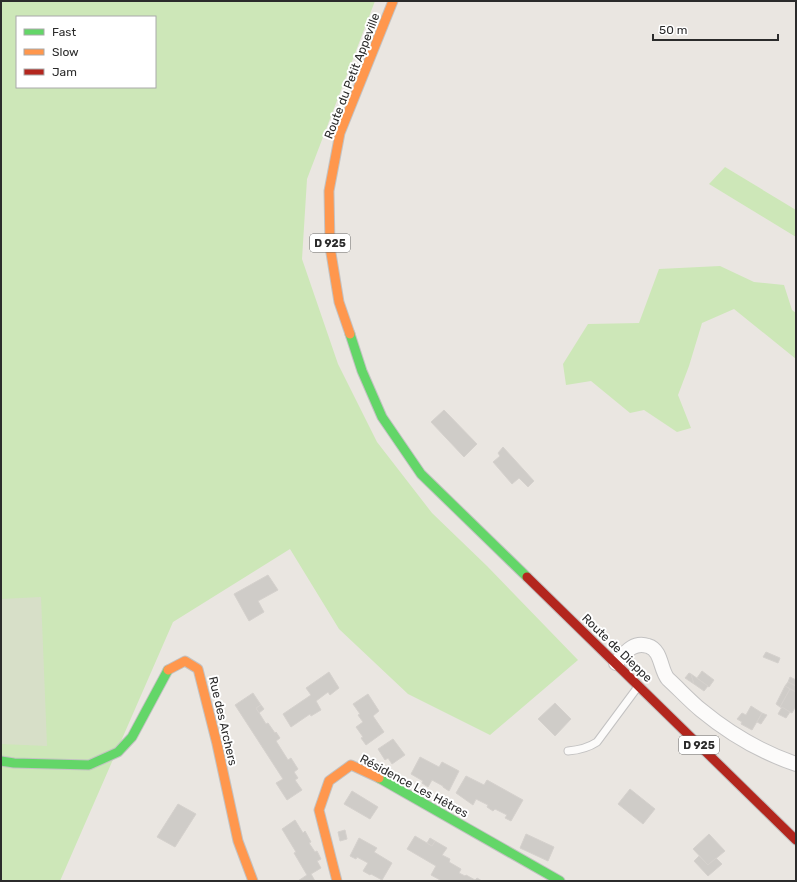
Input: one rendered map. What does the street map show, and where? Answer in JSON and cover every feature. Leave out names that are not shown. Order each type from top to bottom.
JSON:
[{"type":"main road","name":"Route du Petit Appeville","points":[[393,1],[340,133],[329,190],[330,247],[339,302],[362,371],[382,417],[421,474]]},
{"type":"main road","name":"Route de Dieppe","points":[[421,474],[796,840]]},
{"type":"main road","name":"Rue des Archers","points":[[1,762],[89,765],[118,752],[132,737],[169,669],[185,660],[198,669],[217,744],[238,841],[253,881]]},
{"type":"main road","name":"Résidence Les Hêtres","points":[[337,881],[319,810],[329,780],[351,765],[375,776],[560,881]]},
{"type":"street","points":[[616,663],[631,647],[638,645],[650,646],[658,655],[666,677],[701,710],[734,734],[772,756],[796,764]]},
{"type":"lane","points":[[568,751],[580,750],[597,742],[639,686]]},
{"type":"green space","points":[[1,1],[375,1],[307,179],[302,259],[338,364],[377,442],[432,513],[487,566],[578,660],[490,735],[408,694],[339,629],[290,549],[173,622],[60,881],[1,881]]},
{"type":"green space","points":[[725,167],[796,210],[796,237],[709,184]]},
{"type":"green space","points":[[720,266],[754,282],[784,285],[792,310],[796,313],[796,359],[734,309],[702,323],[689,366],[678,395],[691,428],[677,432],[644,410],[630,413],[591,381],[566,385],[563,364],[588,324],[639,323],[659,269]]},
{"type":"green space","points":[[41,597],[47,746],[1,744],[1,599]]},
{"type":"building","points":[[444,410],[477,444],[464,457],[431,422]]},
{"type":"building","points":[[503,447],[534,481],[528,487],[519,478],[512,484],[493,462],[500,456],[498,453]]},
{"type":"building","points":[[268,575],[278,590],[258,601],[264,612],[249,621],[234,594]]},
{"type":"building","points":[[766,652],[780,658],[778,663],[763,657]]},
{"type":"building","points":[[702,671],[714,680],[709,687],[697,678]]},
{"type":"building","points":[[329,672],[339,688],[330,695],[328,692],[316,701],[321,710],[311,716],[310,714],[291,727],[283,714],[311,695],[306,688]]},
{"type":"building","points":[[689,673],[691,674],[694,684],[685,678]]},
{"type":"building","points":[[691,674],[708,686],[704,691],[694,684]]},
{"type":"building","points":[[790,677],[796,680],[796,686],[788,682]]},
{"type":"building","points":[[788,682],[796,686],[796,692],[785,686]]},
{"type":"building","points":[[785,686],[790,689],[780,707],[776,704]]},
{"type":"building","points":[[790,689],[796,692],[796,706],[792,713],[780,707]]},
{"type":"building","points":[[253,693],[261,705],[256,708],[266,724],[268,723],[280,738],[276,741],[288,760],[291,758],[298,769],[294,772],[298,778],[295,780],[302,790],[287,800],[276,783],[283,779],[235,705]]},
{"type":"building","points":[[368,694],[379,711],[373,716],[384,732],[366,745],[361,738],[363,737],[356,727],[363,722],[358,715],[360,714],[353,704]]},
{"type":"building","points":[[555,703],[571,719],[555,736],[538,719]]},
{"type":"building","points":[[261,705],[264,709],[259,713],[256,708]]},
{"type":"building","points":[[751,706],[762,713],[752,730],[741,724],[742,722],[737,719],[742,713],[746,715]]},
{"type":"building","points":[[782,707],[790,712],[786,718],[778,714]]},
{"type":"building","points":[[762,713],[767,715],[761,724],[757,722]]},
{"type":"building","points":[[393,739],[405,755],[392,764],[388,758],[385,760],[378,749]]},
{"type":"building","points":[[420,757],[439,767],[442,762],[459,771],[449,791],[432,780],[428,787],[422,783],[423,781],[411,774]]},
{"type":"building","points":[[466,776],[484,785],[487,780],[523,800],[511,821],[505,818],[507,815],[495,809],[493,811],[487,807],[488,805],[476,799],[473,805],[456,793]]},
{"type":"building","points":[[630,789],[655,809],[643,824],[618,804]]},
{"type":"building","points":[[352,791],[378,807],[370,819],[344,804]]},
{"type":"building","points":[[178,804],[196,814],[175,847],[157,837]]},
{"type":"building","points":[[295,820],[303,833],[305,831],[311,842],[309,843],[315,852],[317,851],[321,859],[317,861],[321,868],[311,874],[315,881],[298,881],[307,875],[294,853],[296,852],[282,829]]},
{"type":"building","points":[[345,830],[347,839],[340,841],[338,832]]},
{"type":"building","points":[[526,834],[554,847],[548,861],[520,848]]},
{"type":"building","points":[[709,834],[725,851],[708,865],[693,849]]},
{"type":"building","points":[[415,836],[432,846],[435,841],[447,848],[442,855],[450,859],[449,862],[461,869],[459,873],[475,880],[477,878],[482,881],[442,881],[431,875],[436,866],[407,849]]},
{"type":"building","points":[[359,838],[377,848],[374,852],[392,863],[382,880],[363,871],[368,863],[357,857],[356,859],[350,856]]},
{"type":"building","points":[[430,838],[435,841],[432,846],[427,843]]},
{"type":"building","points":[[699,856],[708,865],[716,858],[722,864],[708,876],[694,861]]},
{"type":"traffic: fast","points":[[350,334],[362,371],[382,417],[421,474],[527,577]]},
{"type":"traffic: fast","points":[[1,761],[14,763],[89,765],[118,752],[132,737],[168,670]]},
{"type":"traffic: fast","points":[[379,778],[560,881]]},
{"type":"traffic: slow","points":[[350,334],[339,302],[330,247],[329,191],[340,133],[393,1]]},
{"type":"traffic: slow","points":[[168,670],[185,661],[198,669],[217,744],[238,841],[253,881]]},
{"type":"traffic: slow","points":[[337,881],[319,810],[329,781],[351,765],[379,778]]},
{"type":"traffic: jam","points":[[527,577],[796,840]]}]
